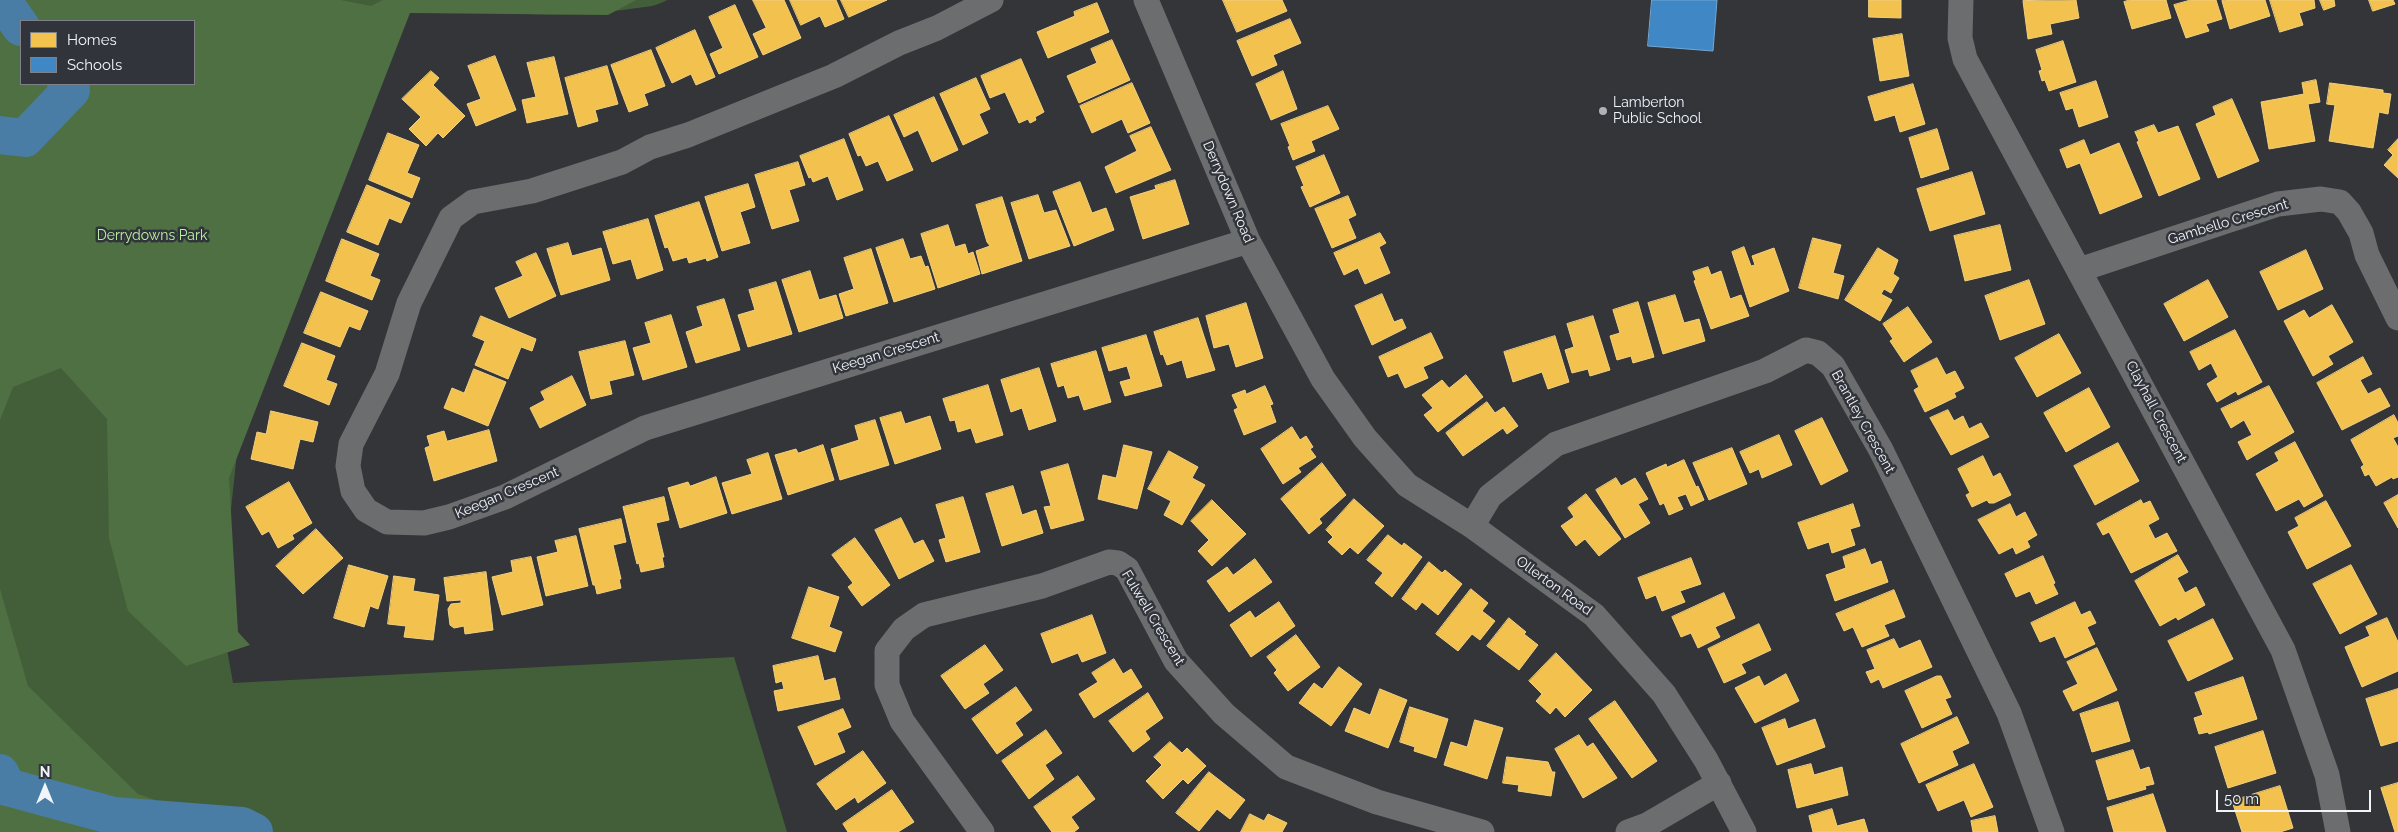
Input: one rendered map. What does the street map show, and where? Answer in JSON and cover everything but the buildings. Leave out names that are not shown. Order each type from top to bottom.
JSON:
[{"type":"street","name":"Keegan Crescent","points":[[991,0],[937,28],[899,43],[834,76],[688,135],[650,147],[622,162],[532,191],[473,202],[451,218],[409,303],[386,374],[351,444],[348,466],[353,491],[366,510],[387,522],[424,523],[449,517],[505,497],[645,428],[1248,241]]},
{"type":"street","name":"Derrydown Road","points":[[1146,0],[1248,241],[1323,378]]},
{"type":"street","name":"Clayhall Crescent","points":[[1961,0],[1960,38],[1965,59],[2283,650],[2327,775],[2338,832]]},
{"type":"street","name":"Gambello Crescent","points":[[2079,270],[2278,204],[2322,199],[2340,202],[2349,212],[2361,233],[2367,255],[2398,318]]},
{"type":"street","name":"Brantley Crescent","points":[[1472,526],[1490,496],[1556,444],[1765,371],[1806,350],[1818,354],[1833,366],[1894,476],[2009,712],[2052,832]]},
{"type":"street","name":"Ollerton Road","points":[[1323,378],[1365,438],[1408,485],[1472,526],[1594,615],[1664,694],[1719,783],[1744,832]]},
{"type":"street","name":"Fulwell Crescent","points":[[982,832],[902,722],[887,685],[887,651],[904,629],[924,615],[1042,586],[1109,562],[1118,563],[1127,569],[1176,661],[1224,714],[1286,768],[1377,802],[1482,832]]},
{"type":"street","points":[[1628,832],[1647,825],[1719,783]]},
{"type":"green space","name":"Derrydowns Park","points":[[0,0],[667,0],[645,7],[573,14],[515,14],[400,6],[238,444],[220,610],[233,683],[734,657],[787,832],[0,832]]},
{"type":"green space","points":[[0,0],[341,0],[371,6],[383,0],[636,0],[608,15],[410,13],[229,478],[238,632],[250,645],[186,666],[128,611],[109,538],[107,419],[61,368],[13,387],[0,420]]},
{"type":"green space","points":[[0,589],[28,686],[138,794],[249,832],[0,832]]},
{"type":"waterway","points":[[2,0],[20,26]]},
{"type":"waterway","points":[[0,135],[25,138],[71,90],[67,85]]},
{"type":"waterway","points":[[0,773],[7,787],[114,816],[242,826],[254,832]]},
{"type":"place","name":"Lamberton Public School","points":[[1603,111]]}]
